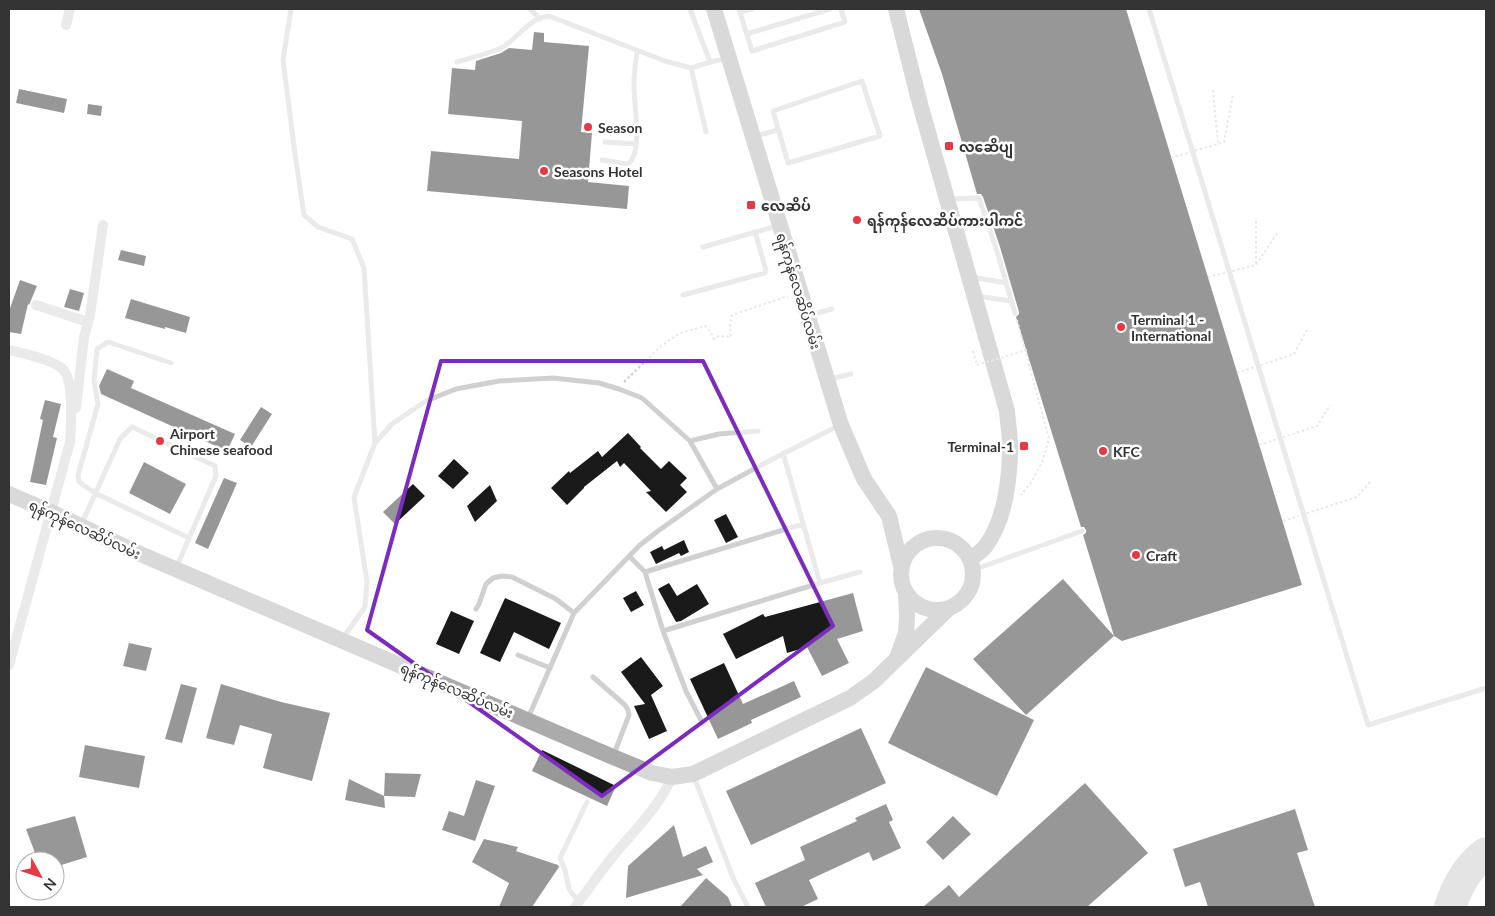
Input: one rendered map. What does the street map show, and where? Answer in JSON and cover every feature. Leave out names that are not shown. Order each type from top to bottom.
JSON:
[{"type":"main road","name":"ရန်ကုန်လေဆိပ်လမ်း","points":[[714,9],[841,425],[864,479],[889,516],[901,566]]},
{"type":"main road","points":[[896,9],[920,104],[1007,411],[1010,452],[1008,479],[1002,508],[993,534],[972,565]]},
{"type":"main road","name":"ရန်ကုန်လေဆိပ်လမ်း","points":[[9,494],[175,569],[527,720],[652,773],[672,777],[693,774],[850,698],[874,681],[948,609]]},
{"type":"main road","points":[[933,538],[945,538],[955,543],[964,550],[972,565],[972,582],[967,594],[959,603],[948,609],[924,608],[914,602],[906,594],[900,576],[901,566],[913,547],[922,541],[933,538]]},
{"type":"main road","name":"ရန်ကုန်လေဆိပ်လမ်း","points":[[896,659],[906,633],[906,594]]},
{"type":"street","points":[[66,25],[70,9]]},
{"type":"street","points":[[71,423],[75,415],[84,337],[103,225]]},
{"type":"street","points":[[36,305],[88,322]]},
{"type":"street","points":[[9,350],[51,362],[65,372],[70,389],[71,423],[70,442],[51,512],[13,634],[9,665]]},
{"type":"street","points":[[577,905],[613,856],[665,794],[672,777]]},
{"type":"lane","points":[[291,9],[283,60],[304,215],[318,227],[352,239],[364,268],[375,443]]},
{"type":"lane","points":[[530,9],[540,19]]},
{"type":"lane","points":[[690,9],[710,62]]},
{"type":"lane","points":[[752,9],[740,11],[752,51],[845,22],[841,9]]},
{"type":"lane","points":[[747,34],[830,9]]},
{"type":"lane","points":[[1149,9],[1368,725],[1486,688]]},
{"type":"lane","points":[[457,62],[500,48],[529,24],[544,17],[554,17],[637,51],[691,68],[729,59]]},
{"type":"lane","points":[[602,160],[630,163],[634,156],[636,125],[634,83],[637,51]]},
{"type":"lane","points":[[691,68],[706,132]]},
{"type":"lane","points":[[862,81],[880,136],[788,163],[778,130],[773,111],[862,81]]},
{"type":"lane","points":[[753,137],[778,130]]},
{"type":"lane","points":[[605,142],[636,144]]},
{"type":"lane","points":[[947,200],[979,198],[1015,313]]},
{"type":"lane","points":[[703,247],[780,225]]},
{"type":"lane","points":[[683,295],[765,273],[766,270],[756,232]]},
{"type":"lane","points":[[969,276],[1006,283]]},
{"type":"lane","points":[[974,296],[1011,301]]},
{"type":"lane","points":[[807,316],[832,309]]},
{"type":"lane","points":[[171,363],[108,342],[97,349],[94,381],[98,404],[78,475],[79,482],[95,493],[189,538]]},
{"type":"lane","points":[[826,380],[851,374]]},
{"type":"lane","points":[[342,640],[365,607],[367,582],[354,497],[361,474],[375,443],[392,424],[426,401],[456,389],[499,381],[553,378],[599,383],[619,389],[642,398],[690,441],[718,489]]},
{"type":"lane","points":[[527,720],[574,613],[640,545],[658,530],[718,489],[841,425]]},
{"type":"lane","points":[[80,526],[120,439],[132,427],[215,466],[216,476],[175,569]]},
{"type":"lane","points":[[690,441],[720,434],[758,431]]},
{"type":"lane","points":[[783,454],[820,583]]},
{"type":"lane","points":[[645,572],[803,524]]},
{"type":"lane","points":[[972,565],[1082,531]]},
{"type":"lane","points":[[630,557],[645,572],[663,631],[686,691],[703,724]]},
{"type":"lane","points":[[663,631],[860,572]]},
{"type":"lane","points":[[476,609],[486,584],[493,578],[502,576],[512,577],[556,599],[574,613]]},
{"type":"lane","points":[[518,655],[550,668]]},
{"type":"lane","points":[[593,677],[628,710],[629,715],[613,756]]},
{"type":"lane","points":[[693,774],[734,880],[748,907]]},
{"type":"lane","points":[[577,905],[569,889],[560,858],[587,802]]},
{"type":"path","points":[[1214,90],[1218,144]]},
{"type":"path","points":[[1171,158],[1224,142],[1232,94]]},
{"type":"path","points":[[1256,221],[1256,265]]},
{"type":"path","points":[[1208,278],[1256,265],[1278,232]]},
{"type":"path","points":[[619,389],[625,380],[661,346],[680,333],[705,326],[714,339],[720,336],[731,337],[732,314],[800,293]]},
{"type":"path","points":[[1002,508],[1023,494],[1032,481],[1042,462],[1049,439],[1015,313]]},
{"type":"path","points":[[1237,373],[1294,354],[1307,330]]},
{"type":"path","points":[[973,351],[977,365],[1027,350]]},
{"type":"path","points":[[1259,445],[1317,426],[1330,405]]},
{"type":"path","points":[[1283,521],[1357,497],[1370,482]]},
{"type":"highlighted area","points":[[441,361],[703,361],[833,626],[602,796],[367,630]]},
{"type":"building","name":"Terminal 1 - International","points":[[919,9],[1126,9],[1302,585],[1122,641],[1114,636],[1083,535],[1086,533],[1086,530],[1084,527],[1081,527],[1016,317],[1019,312],[1000,247],[983,197],[981,194],[977,194],[942,74]]},
{"type":"building","points":[[534,32],[544,33],[544,42],[589,46],[581,132],[592,133],[588,182],[629,186],[627,209],[427,191],[431,151],[519,159],[522,121],[448,114],[452,68],[475,70],[476,61],[501,53],[509,48],[532,50]]},
{"type":"building","points":[[19,89],[67,99],[64,113],[16,103]]},
{"type":"building","points":[[88,104],[102,106],[101,116],[87,114]]},
{"type":"building","points":[[121,250],[146,256],[144,266],[118,260]]},
{"type":"building","points":[[20,280],[37,286],[28,304],[21,334],[9,332],[9,311]]},
{"type":"building","points":[[70,289],[84,293],[79,311],[64,307]]},
{"type":"building","points":[[131,299],[190,317],[186,333],[125,318]]},
{"type":"building","points":[[107,369],[134,381],[131,388],[235,434],[227,451],[101,394],[99,386]]},
{"type":"building","points":[[45,400],[61,404],[53,437],[57,438],[46,485],[30,482],[43,420],[40,419]]},
{"type":"building","points":[[261,407],[272,414],[251,447],[240,440]]},
{"type":"building","points":[[628,433],[661,469],[669,461],[687,478],[680,485],[687,492],[666,512],[646,492],[651,491],[624,463],[620,467],[617,461],[584,487],[567,505],[551,488],[569,471],[570,473],[598,451],[602,457]]},
{"type":"building","points":[[454,459],[469,473],[453,489],[438,476]]},
{"type":"building","points":[[144,462],[186,484],[170,514],[129,493]]},
{"type":"building","points":[[224,478],[237,483],[208,549],[195,543]]},
{"type":"building","points":[[413,484],[425,496],[395,524],[383,512]]},
{"type":"building","points":[[490,485],[497,501],[475,522],[467,506]]},
{"type":"building","points":[[726,514],[738,537],[726,543],[714,520]]},
{"type":"building","points":[[684,540],[689,552],[681,556],[679,553],[656,564],[650,552],[662,546],[664,550]]},
{"type":"building","points":[[1063,579],[1114,636],[1026,715],[973,659]]},
{"type":"building","points":[[669,583],[677,596],[697,584],[709,604],[681,621],[676,622],[658,589]]},
{"type":"building","points":[[636,591],[644,605],[631,612],[623,598]]},
{"type":"building","points":[[853,593],[863,631],[837,639],[849,663],[822,676],[807,647],[787,653],[783,636],[736,659],[723,634],[763,614],[765,617]]},
{"type":"building","points":[[505,598],[561,623],[549,649],[514,632],[500,662],[480,653]]},
{"type":"building","points":[[451,611],[474,621],[459,654],[436,644]]},
{"type":"building","points":[[129,643],[152,648],[146,671],[123,666]]},
{"type":"building","points":[[641,657],[663,686],[651,695],[667,731],[649,739],[634,706],[645,704],[621,672]]},
{"type":"building","points":[[724,663],[743,704],[794,681],[801,697],[751,720],[752,723],[718,739],[690,679]]},
{"type":"building","points":[[926,667],[1034,720],[997,796],[888,743]]},
{"type":"building","points":[[181,684],[197,688],[182,743],[165,739]]},
{"type":"building","points":[[221,684],[281,702],[330,713],[312,781],[263,768],[272,734],[240,725],[234,745],[206,738]]},
{"type":"building","points":[[861,728],[886,783],[751,845],[726,791]]},
{"type":"building","points":[[85,745],[145,756],[139,788],[79,777]]},
{"type":"building","points":[[542,750],[616,786],[607,806],[532,771]]},
{"type":"building","points":[[385,773],[421,774],[415,797],[384,796]]},
{"type":"building","points":[[349,779],[384,796],[385,808],[345,800]]},
{"type":"building","points":[[476,780],[495,786],[475,841],[442,830],[449,811],[464,816]]},
{"type":"building","points":[[1085,783],[1148,853],[1087,907],[923,907],[949,885],[959,897]]},
{"type":"building","points":[[886,804],[893,820],[889,822],[901,848],[873,861],[869,852],[809,880],[818,899],[801,907],[766,907],[755,883],[805,860],[800,847],[857,821],[855,818]]},
{"type":"building","points":[[1295,809],[1308,850],[1297,853],[1315,907],[1208,907],[1200,882],[1185,887],[1173,849]]},
{"type":"building","points":[[75,816],[87,857],[65,864],[65,851],[34,851],[26,829]]},
{"type":"building","points":[[953,816],[971,834],[943,860],[926,842]]},
{"type":"building","points":[[674,825],[683,857],[706,846],[713,862],[697,869],[703,875],[626,898],[628,866]]},
{"type":"building","points":[[484,839],[518,847],[516,851],[558,865],[559,867],[532,907],[499,907],[509,883],[472,862]]},
{"type":"building","points":[[706,878],[728,897],[732,907],[680,907]]},
{"type":"taxiway","points":[[1450,907],[1464,877],[1486,853]]},
{"type":"place","name":"Season","points":[[588,127]]},
{"type":"place","name":"လဆေိပျ","points":[[949,146]]},
{"type":"place","name":"Seasons Hotel","points":[[544,171]]},
{"type":"place","name":"လေဆိပ်","points":[[751,205]]},
{"type":"place","name":"ရန်ကုန်လေဆိပ်ကားပါကင်","points":[[857,220]]},
{"type":"place","name":"Terminal 1 - International","points":[[1121,327]]},
{"type":"place","name":"Airport Chinese seafood","points":[[160,441]]},
{"type":"place","name":"Terminal-1","points":[[1024,446]]},
{"type":"place","name":"KFC","points":[[1103,451]]},
{"type":"place","name":"Craft","points":[[1136,555]]}]
